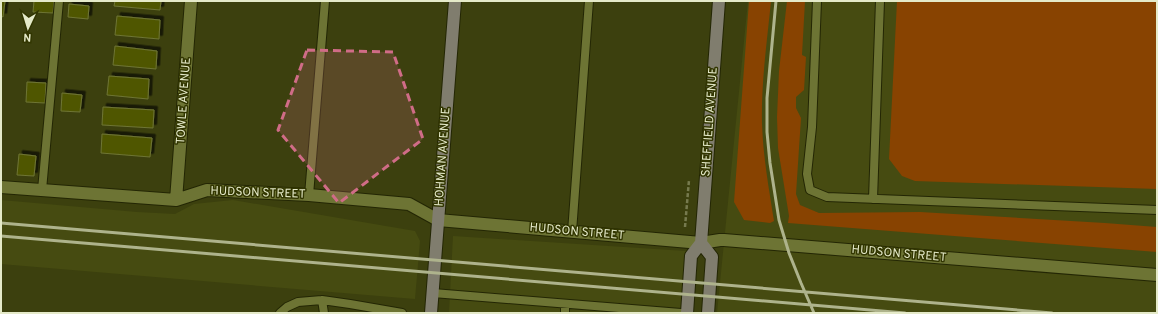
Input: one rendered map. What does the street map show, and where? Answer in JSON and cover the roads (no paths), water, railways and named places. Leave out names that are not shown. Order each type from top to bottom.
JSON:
[{"type":"main road","name":"HOHMAN AVENUE","points":[[431,313],[455,1]]},
{"type":"main road","name":"SHEFFIELD AVENUE","points":[[701,243],[719,1]]},
{"type":"main road","points":[[687,313],[690,256],[701,243],[712,257],[708,313]]},
{"type":"street","name":"TOWLE AVENUE","points":[[176,200],[191,1]]},
{"type":"street","name":"HUDSON STREET","points":[[1,187],[176,200],[207,190],[309,195],[409,204],[438,220],[701,243],[724,240],[1157,275]]},
{"type":"lane","points":[[42,190],[59,1]]},
{"type":"lane","points":[[309,195],[325,1]]},
{"type":"lane","points":[[572,232],[589,1]]},
{"type":"lane","points":[[817,1],[812,127],[807,174],[810,190],[828,197],[1157,210]]},
{"type":"lane","points":[[873,199],[880,1]]},
{"type":"lane","points":[[433,293],[681,313]]},
{"type":"lane","points":[[322,300],[324,313]]},
{"type":"lane","points":[[280,313],[298,302],[322,300],[402,313]]},
{"type":"lane","points":[[565,304],[565,313]]},
{"type":"railway","points":[[776,1],[767,98],[767,132],[770,163],[779,220],[789,253],[814,313]]},
{"type":"railway","points":[[1,223],[1052,313]]},
{"type":"railway","points":[[1,236],[905,313]]}]
